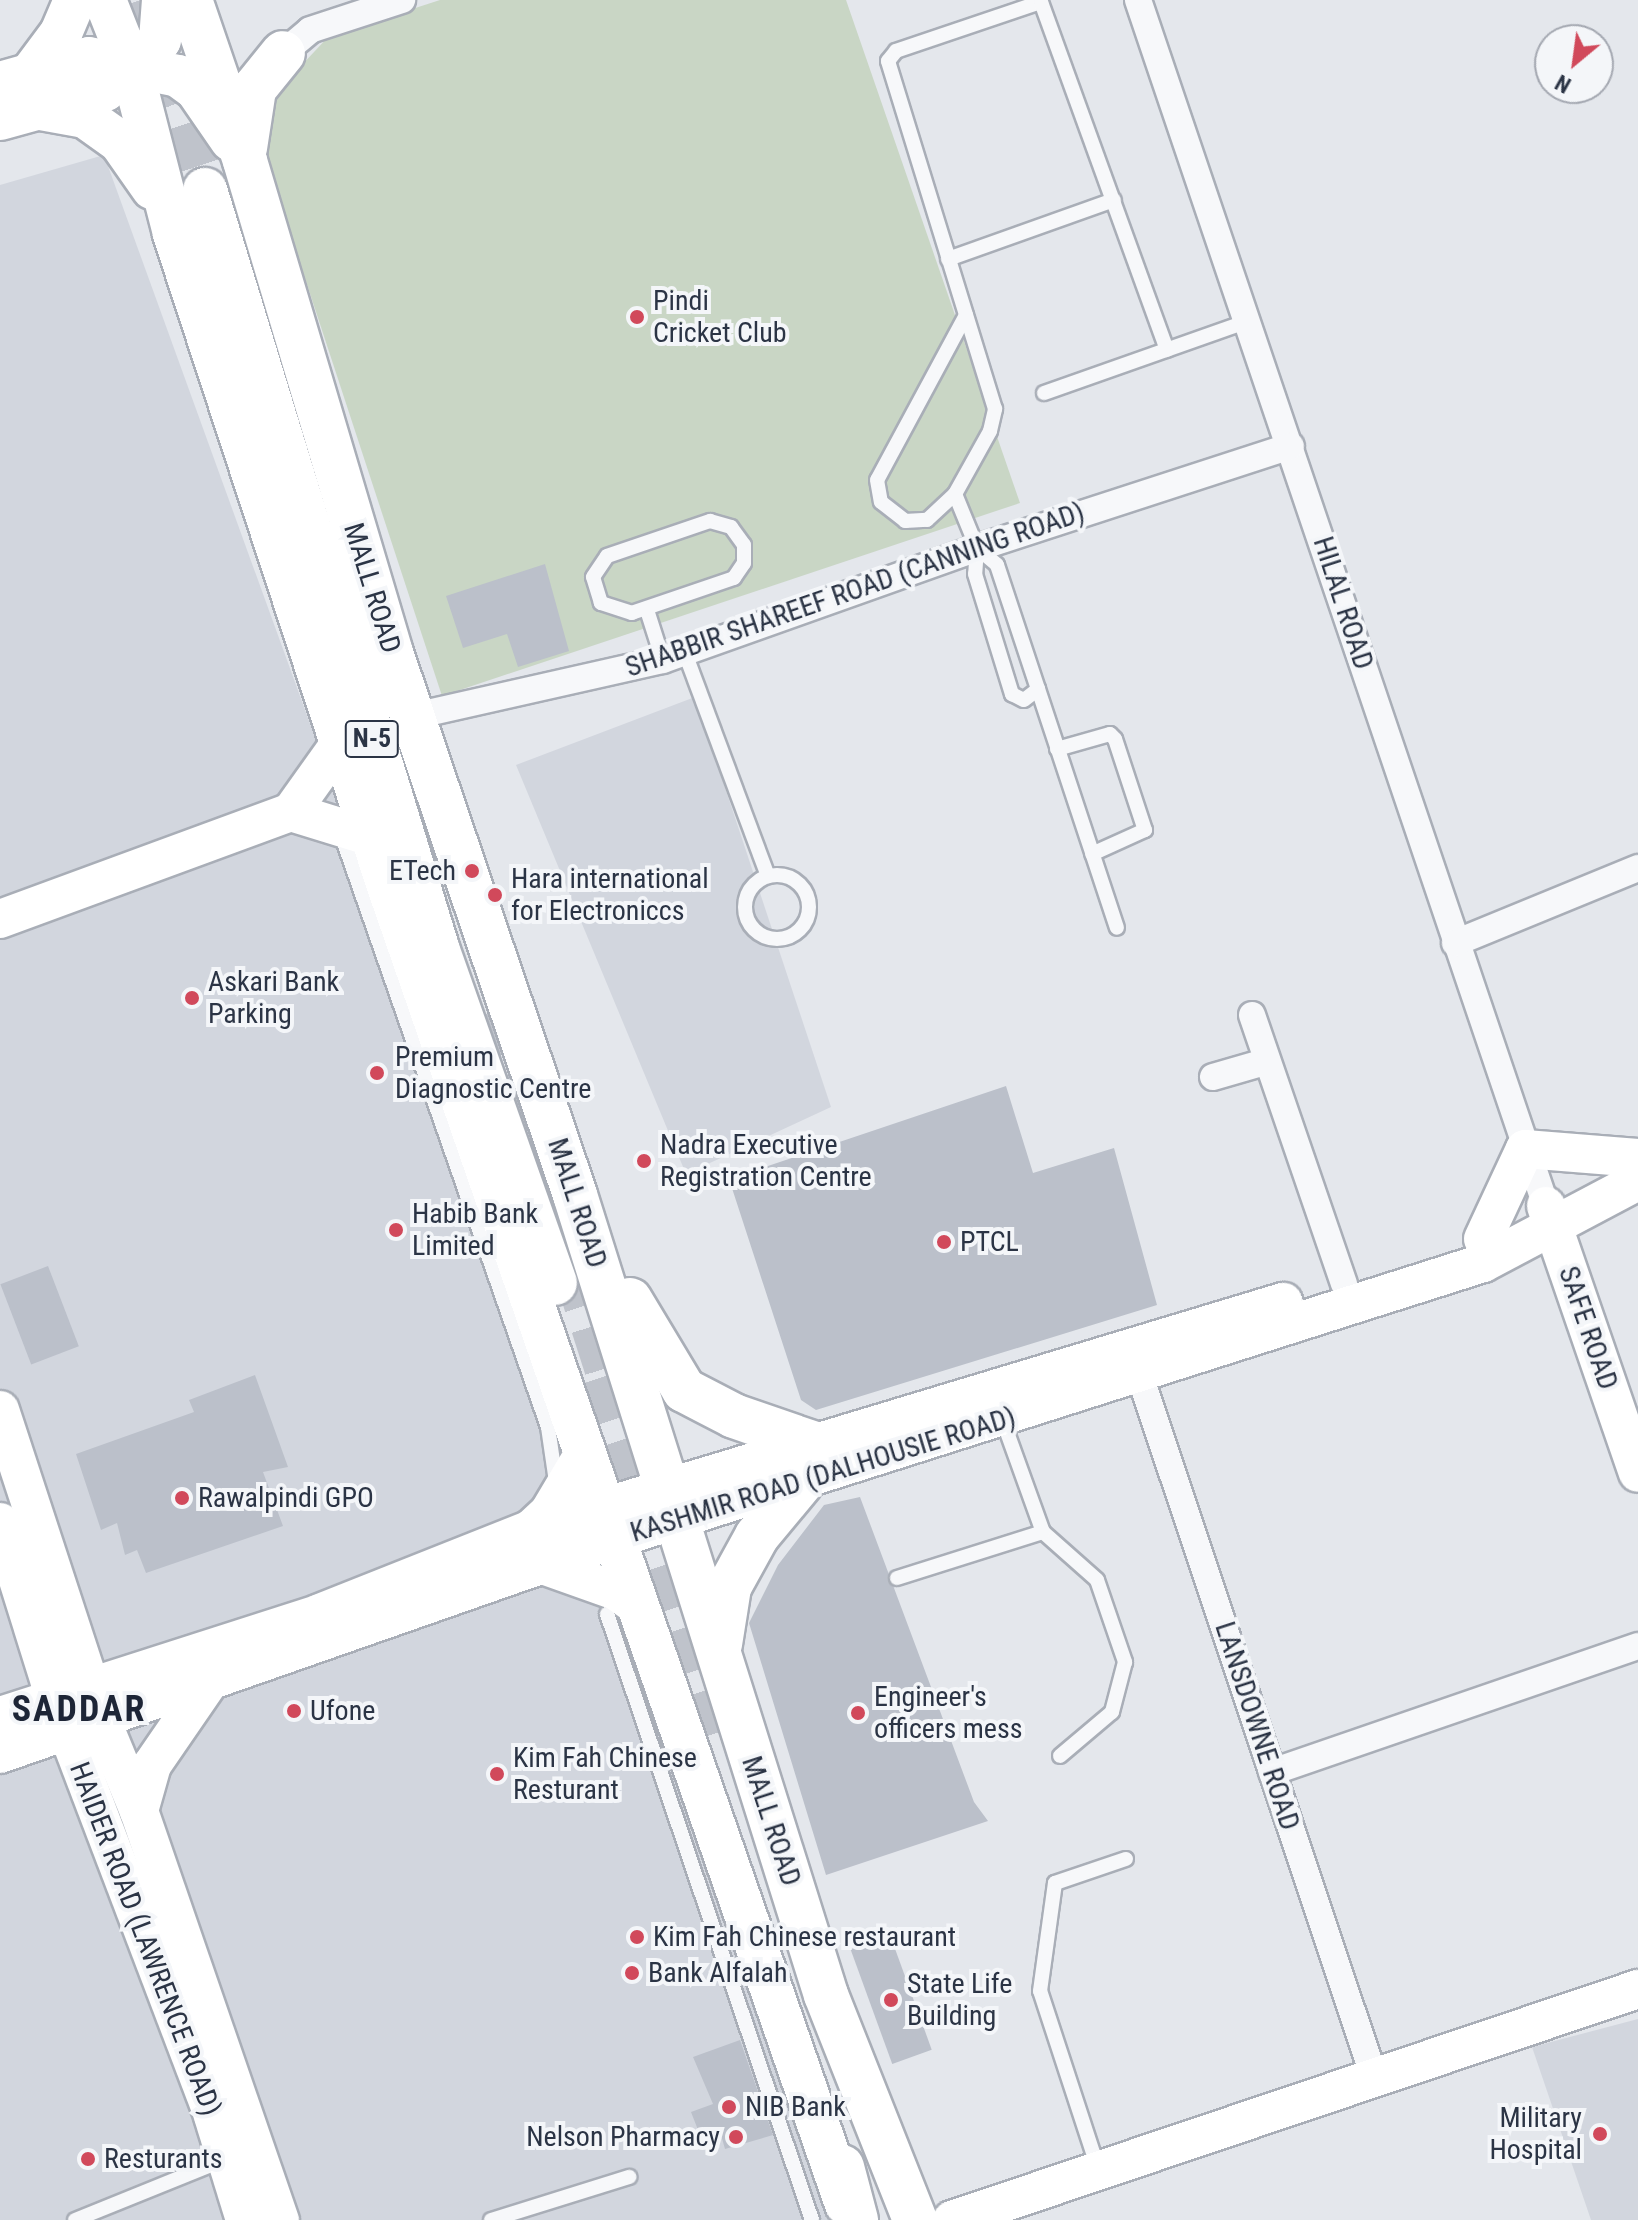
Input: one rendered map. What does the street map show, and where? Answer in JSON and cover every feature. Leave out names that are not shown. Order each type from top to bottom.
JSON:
[{"type":"highway","name":"MALL ROAD","points":[[190,0],[245,161],[414,716],[575,1195],[674,1504],[826,1995],[915,2220]]},
{"type":"highway","points":[[245,161],[254,89],[283,53]]},
{"type":"highway","name":"MALL ROAD","points":[[205,190],[437,948],[555,1283]]},
{"type":"highway","points":[[575,1195],[609,1253],[643,1332],[684,1390],[734,1416],[806,1463],[757,1536],[729,1587],[720,1655]]},
{"type":"highway","points":[[854,2220],[856,2158],[904,2220]]},
{"type":"main road","points":[[105,0],[131,66],[174,234],[341,742],[355,832],[584,1453],[606,1524],[621,1610],[854,2220]]},
{"type":"main road","points":[[17,96],[98,93],[160,40],[163,0]]},
{"type":"main road","points":[[17,96],[61,33],[63,4]]},
{"type":"main road","points":[[131,66],[178,76],[196,89],[245,161]]},
{"type":"main road","points":[[17,96],[85,117],[120,142],[148,178],[174,234]]},
{"type":"street","points":[[283,53],[310,30],[402,0]]},
{"type":"street","name":"HILAL ROAD","points":[[1138,0],[1550,1218]]},
{"type":"street","name":"SHABBIR SHAREEF ROAD (CANNING ROAD)","points":[[414,716],[674,657],[977,548],[1291,446]]},
{"type":"street","points":[[0,919],[291,812],[341,742]]},
{"type":"street","points":[[291,812],[355,832]]},
{"type":"street","points":[[1455,943],[1638,868]]},
{"type":"street","points":[[1252,1015],[1265,1062],[1344,1284]]},
{"type":"street","points":[[1213,1077],[1265,1062]]},
{"type":"street","points":[[1575,1288],[1539,1263],[1494,1247],[1525,1149],[1638,1159]]},
{"type":"street","name":"KASHMIR ROAD (DALHOUSIE ROAD)","points":[[806,1463],[1003,1421],[1140,1376],[1494,1247],[1550,1218],[1638,1159]]},
{"type":"street","name":"KASHMIR ROAD (DALHOUSIE ROAD)","points":[[1550,1218],[1637,1195]]},
{"type":"street","name":"SAFE ROAD","points":[[1550,1218],[1638,1473]]},
{"type":"street","name":"KASHMIR ROAD (DALHOUSIE ROAD)","points":[[0,1754],[78,1709],[531,1529],[606,1524],[806,1463],[1344,1284],[1494,1247]]},
{"type":"street","name":"LANSDOWNE ROAD","points":[[1140,1376],[1374,2077]]},
{"type":"street","points":[[0,1410],[78,1709],[139,1811],[280,2220]]},
{"type":"street","points":[[531,1529],[559,1497],[584,1453]]},
{"type":"street","name":"HAIDER ROAD (LAWRENCE ROAD)","points":[[0,1522],[78,1709],[245,2220]]},
{"type":"street","name":"KASHMIR ROAD (DALHOUSIE ROAD)","points":[[0,1716],[78,1709],[209,1682],[543,1565],[606,1524]]},
{"type":"street","points":[[543,1565],[616,1591],[621,1610]]},
{"type":"street","points":[[1272,1772],[1638,1646]]},
{"type":"street","points":[[139,1811],[152,1765],[209,1682]]},
{"type":"street","points":[[952,2220],[1098,2168],[1638,1989]]},
{"type":"street","points":[[1011,2220],[1638,2009]]},
{"type":"lane","points":[[966,315],[877,480],[881,502],[905,521],[927,520],[955,494],[995,421],[966,315],[888,61],[896,51],[1032,1],[1047,8],[1167,350]]},
{"type":"lane","points":[[948,259],[1114,200]]},
{"type":"lane","points":[[1044,393],[1248,321]]},
{"type":"lane","points":[[955,494],[977,548],[975,574],[1012,694],[1024,700],[1038,689]]},
{"type":"lane","points":[[710,521],[738,534],[745,552],[734,578],[647,610],[625,614],[601,603],[593,577],[607,556],[710,521]]},
{"type":"lane","points":[[977,548],[997,565],[1117,928]]},
{"type":"lane","points":[[647,610],[674,657],[768,876]]},
{"type":"lane","points":[[1057,749],[1110,734],[1115,739],[1145,830],[1092,854]]},
{"type":"lane","points":[[355,832],[548,1427],[559,1497]]},
{"type":"lane","points":[[768,876],[794,880],[809,902],[809,915],[792,936],[766,937],[747,919],[748,893],[768,876]]},
{"type":"lane","points":[[1003,1421],[1043,1532],[1097,1580],[1125,1662],[1112,1712],[1060,1756]]},
{"type":"lane","points":[[897,1578],[1043,1532]]},
{"type":"lane","points":[[621,1610],[812,2220]]},
{"type":"lane","points":[[1098,2168],[1040,1991],[1055,1883],[1126,1859]]},
{"type":"lane","points":[[75,2220],[226,2159]]},
{"type":"lane","points":[[491,2220],[629,2177]]},
{"type":"shaded area","name":"SADDAR","points":[[104,155],[852,2220],[0,2220],[0,185]]},
{"type":"shaded area","points":[[695,697],[831,1107],[686,1174],[516,765]]},
{"type":"shaded area","name":"Military Hospital","points":[[1638,2019],[1638,2220],[1591,2220],[1532,2047]]},
{"type":"green space","name":"Pindi Cricket Club","points":[[440,0],[846,0],[1020,503],[442,696],[257,132],[283,85],[329,36]]},
{"type":"building","points":[[545,564],[569,651],[518,667],[507,634],[463,648],[446,596]]},
{"type":"building","name":"PTCL","points":[[1006,1086],[1033,1173],[1114,1148],[1157,1305],[816,1410],[801,1400],[729,1179]]},
{"type":"building","points":[[48,1266],[79,1346],[31,1365],[0,1284]]},
{"type":"building","name":"Rawalpindi GPO","points":[[255,1375],[288,1467],[263,1472],[283,1526],[146,1573],[137,1550],[125,1555],[117,1523],[101,1530],[76,1454],[194,1412],[189,1400]]},
{"type":"building","name":"Engineer's officers mess","points":[[860,1497],[974,1802],[988,1821],[826,1875],[749,1623],[778,1565],[824,1505]]},
{"type":"building","name":"State Life Building","points":[[890,1935],[932,2050],[892,2064],[851,1949]]},
{"type":"building","points":[[740,2040],[773,2135],[725,2149],[719,2128],[700,2135],[691,2112],[713,2104],[693,2057]]},
{"type":"tunnel","points":[[140,0],[205,190]]},
{"type":"tunnel","points":[[492,1012],[620,1411]]},
{"type":"tunnel","points":[[587,1382],[710,1753]]},
{"type":"place","name":"Pindi Cricket Club","points":[[637,317]]},
{"type":"place","name":"ETech","points":[[472,871]]},
{"type":"place","name":"Hara international for Electroniccs","points":[[495,895]]},
{"type":"place","name":"Askari Bank Parking","points":[[192,998]]},
{"type":"place","name":"Premium Diagnostic Centre","points":[[377,1073]]},
{"type":"place","name":"Nadra Executive Registration Centre","points":[[644,1161]]},
{"type":"place","name":"Habib Bank Limited","points":[[396,1230]]},
{"type":"place","name":"PTCL","points":[[944,1242]]},
{"type":"place","name":"Rawalpindi GPO","points":[[182,1498]]},
{"type":"place","name":"Ufone","points":[[294,1711]]},
{"type":"place","name":"Engineer's officers mess","points":[[858,1713]]},
{"type":"place","name":"Kim Fah Chinese Resturant","points":[[497,1774]]},
{"type":"place","name":"Kim Fah Chinese restaurant","points":[[637,1937]]},
{"type":"place","name":"Bank Alfalah","points":[[632,1973]]},
{"type":"place","name":"State Life Building","points":[[891,2000]]},
{"type":"place","name":"NIB Bank","points":[[729,2107]]},
{"type":"place","name":"Military Hospital","points":[[1600,2134]]},
{"type":"place","name":"Nelson Pharmacy","points":[[736,2137]]},
{"type":"place","name":"Resturants","points":[[88,2159]]},
{"type":"district","name":"SADDAR","points":[[79,1710]]}]
